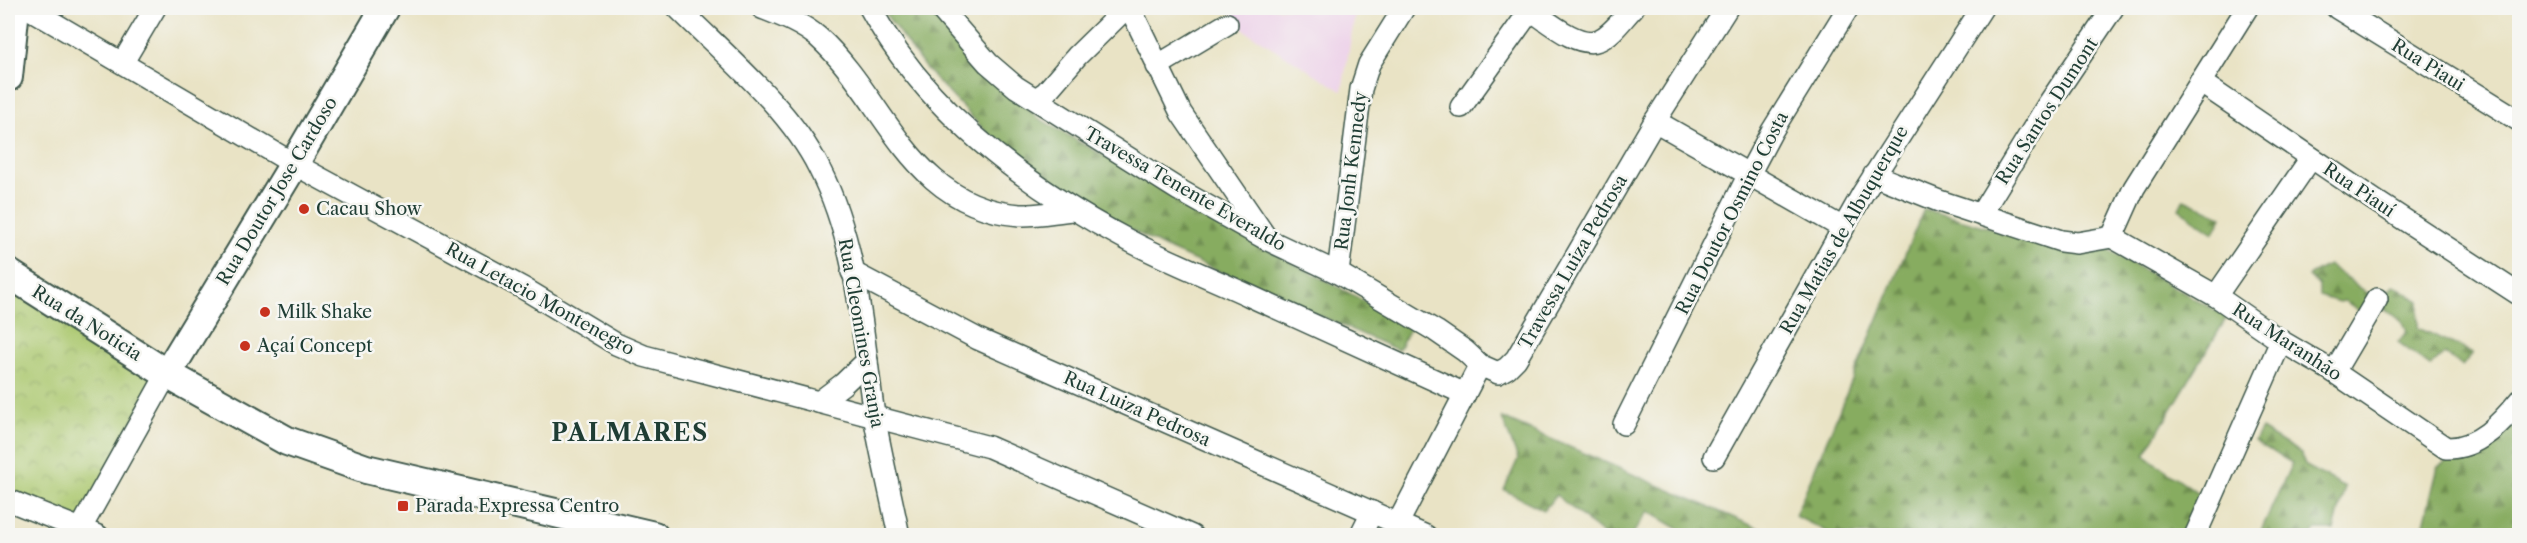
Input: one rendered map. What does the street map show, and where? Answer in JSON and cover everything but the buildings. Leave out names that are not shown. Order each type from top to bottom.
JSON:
[{"type":"main road","points":[[8,77],[15,8]]},
{"type":"main road","name":"Rua Doutor Jose Cardoso","points":[[167,374],[385,8]]},
{"type":"main road","name":"Rua da Noticia","points":[[8,273],[167,374],[287,441],[360,467],[649,535]]},
{"type":"street","name":"Rua Letacio Montenegro","points":[[28,8],[294,164],[523,288],[616,344],[645,356],[989,447],[1192,536]]},
{"type":"street","points":[[123,62],[155,8]]},
{"type":"street","name":"Rua Cleomines Granja","points":[[678,8],[763,93],[797,133],[819,166],[836,206],[858,292],[875,417],[899,536]]},
{"type":"street","points":[[762,8],[794,20],[817,36],[844,67],[902,147],[922,170],[945,187],[966,200],[988,209],[1021,215],[1074,210]]},
{"type":"street","points":[[870,8],[900,54],[927,87],[985,146],[1053,198],[1127,240],[1465,394]]},
{"type":"street","name":"Travessa Tenente Everaldo","points":[[940,8],[988,63],[1016,87],[1179,190],[1268,240],[1338,273],[1436,331],[1465,351],[1480,365]]},
{"type":"street","points":[[1036,99],[1128,8],[1181,113],[1268,240]]},
{"type":"street","name":"Rua Jonh Kennedy","points":[[1338,273],[1361,89],[1369,64],[1404,8]]},
{"type":"street","points":[[1461,107],[1530,8],[1569,36],[1584,42],[1598,40],[1608,34],[1633,8]]},
{"type":"street","name":"Travessa Luiza Pedrosa","points":[[1480,365],[1498,372],[1507,368],[1516,359],[1655,121],[1727,8]]},
{"type":"street","name":"Rua Doutor Osmino Costa","points":[[1624,424],[1772,131],[1848,8]]},
{"type":"street","name":"Rua Matias de Albuquerque","points":[[1714,457],[1874,175],[1982,8]]},
{"type":"street","name":"Rua Santos Dumont","points":[[1981,214],[2113,8]]},
{"type":"street","points":[[1874,175],[2061,241],[2078,243],[2112,237],[2134,188],[2247,8]]},
{"type":"street","name":"Rua Piaui","points":[[2337,8],[2520,121]]},
{"type":"street","points":[[1157,66],[1227,24]]},
{"type":"street","name":"Rua Piauí","points":[[2200,82],[2520,295]]},
{"type":"street","points":[[1655,121],[1748,176],[1844,228]]},
{"type":"street","points":[[2216,296],[2311,158]]},
{"type":"street","name":"Rua Maranhão","points":[[2112,237],[2216,296],[2446,448],[2458,448],[2486,435],[2520,400]]},
{"type":"street","name":"Rua Luiza Pedrosa","points":[[852,272],[978,339],[1426,536]]},
{"type":"street","points":[[2334,372],[2378,299]]},
{"type":"street","points":[[2196,536],[2281,341]]},
{"type":"street","points":[[819,402],[843,384],[867,361]]},
{"type":"street","points":[[1398,523],[1480,365]]},
{"type":"street","points":[[8,500],[90,532],[167,374]]},
{"type":"street","points":[[1360,536],[1372,512]]},
{"type":"shaded area","points":[[1227,8],[1356,8],[1342,91],[1246,31]]},
{"type":"green space","points":[[881,8],[929,8],[979,66],[1038,118],[1235,232],[1411,326],[1398,350],[1166,248],[1069,197],[993,139],[926,69]]},
{"type":"green space","points":[[2184,199],[2222,216],[2214,233],[2179,209]]},
{"type":"green space","points":[[1924,209],[2076,252],[2104,248],[2227,317],[2144,455],[2203,496],[2185,535],[1834,535],[1795,516]]},
{"type":"green space","points":[[2328,265],[2373,297],[2361,312],[2345,301],[2339,302],[2319,296],[2319,286],[2308,276]]},
{"type":"green space","points":[[2394,285],[2419,301],[2418,328],[2473,353],[2462,366],[2445,354],[2430,366],[2398,342],[2407,332],[2404,324],[2379,304]]},
{"type":"green space","points":[[8,289],[156,377],[79,522],[8,492]]},
{"type":"green space","points":[[2519,408],[2519,535],[2421,536],[2438,467],[2506,422]]},
{"type":"green space","points":[[1502,418],[1774,535],[1689,535],[1648,511],[1632,535],[1604,535],[1556,495],[1544,510],[1504,490],[1518,459]]},
{"type":"green space","points":[[2261,429],[2301,453],[2305,466],[2345,487],[2334,530],[2315,530],[2312,535],[2259,535],[2292,463],[2254,441]]},
{"type":"place","name":"Cacau Show","points":[[304,209]]},
{"type":"place","name":"Milk Shake","points":[[265,312]]},
{"type":"place","name":"Açaí Concept","points":[[245,346]]},
{"type":"place","name":"Parada Expressa Centro","points":[[403,506]]},
{"type":"district","name":"PALMARES","points":[[630,432]]}]
